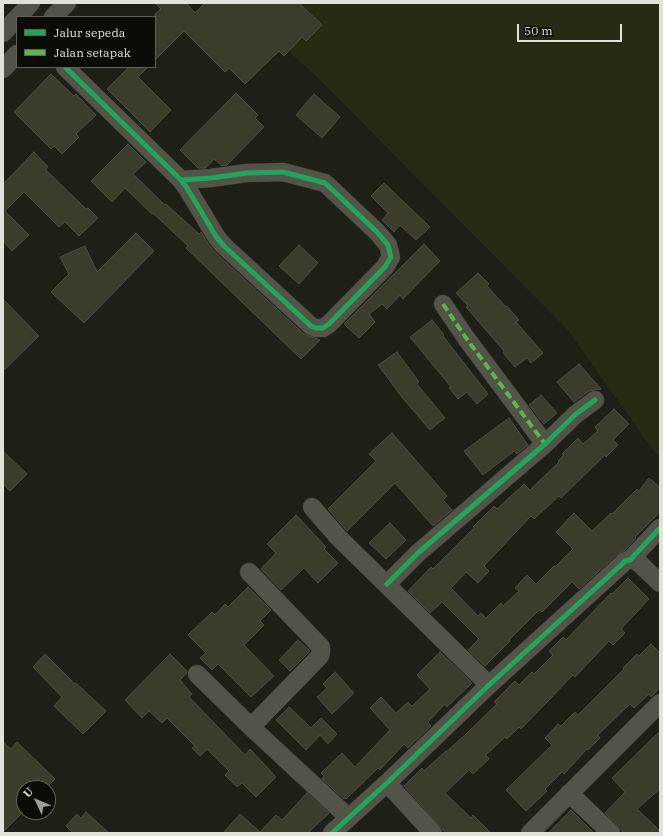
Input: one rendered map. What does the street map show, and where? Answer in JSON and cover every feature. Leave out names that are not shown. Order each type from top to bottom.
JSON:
[{"type":"street","points":[[18,16],[31,3]]},
{"type":"street","points":[[54,16],[67,3]]},
{"type":"street","points":[[3,33],[16,18]]},
{"type":"street","points":[[3,69],[16,55]]},
{"type":"street","points":[[66,68],[181,180],[217,238],[224,246],[311,326],[323,328],[329,324],[385,267],[391,258],[388,245],[385,240],[325,183],[283,172],[248,173],[181,180]]},
{"type":"street","points":[[443,304],[466,338],[545,444]]},
{"type":"street","points":[[386,584],[429,543],[545,444],[576,414],[595,400]]},
{"type":"street","points":[[312,507],[338,537],[489,685]]},
{"type":"street","points":[[630,560],[660,528]]},
{"type":"street","points":[[332,833],[387,783],[489,685],[625,561],[634,560],[639,563],[660,583]]},
{"type":"street","points":[[249,572],[321,647],[320,656],[251,728]]},
{"type":"street","points":[[197,674],[251,728],[348,818]]},
{"type":"street","points":[[530,833],[660,703]]},
{"type":"street","points":[[387,783],[434,833]]},
{"type":"street","points":[[570,793],[611,833]]},
{"type":"shaded area","points":[[236,3],[660,3],[660,457],[653,450],[567,329],[316,76]]},
{"type":"building","points":[[155,3],[186,3],[195,13],[205,3],[299,3],[322,25],[306,41],[302,37],[284,56],[279,51],[245,84],[229,68],[225,72],[184,31],[156,59],[155,14],[161,9]]},
{"type":"building","points":[[128,68],[147,68],[138,77],[171,110],[150,132],[107,89]]},
{"type":"building","points":[[51,74],[74,96],[76,94],[96,115],[76,134],[79,137],[62,154],[54,146],[51,149],[14,112]]},
{"type":"building","points":[[236,93],[258,115],[255,118],[264,127],[227,165],[222,166],[214,159],[206,168],[198,168],[180,150]]},
{"type":"building","points":[[314,94],[340,117],[322,138],[296,115]]},
{"type":"building","points":[[128,144],[146,162],[133,174],[165,205],[166,204],[199,234],[201,232],[217,254],[304,334],[320,340],[301,359],[186,248],[188,246],[125,188],[112,202],[91,181]]},
{"type":"building","points":[[34,152],[48,167],[46,170],[86,209],[88,208],[98,218],[79,236],[65,222],[59,227],[24,192],[5,211],[29,235],[12,251],[3,241],[3,184]]},
{"type":"building","points":[[384,183],[430,227],[416,240],[400,225],[394,232],[382,220],[388,213],[371,196]]},
{"type":"building","points":[[136,233],[154,251],[84,323],[51,292],[69,274],[60,257],[85,246],[97,272]]},
{"type":"building","points":[[424,244],[440,261],[403,299],[400,295],[387,309],[382,304],[369,314],[375,322],[359,338],[344,324]]},
{"type":"building","points":[[299,245],[318,263],[299,284],[279,266]]},
{"type":"building","points":[[478,273],[489,284],[487,286],[519,320],[516,322],[543,353],[531,363],[527,358],[515,367],[503,353],[504,351],[466,307],[468,306],[456,293]]},
{"type":"building","points":[[3,299],[39,336],[3,371]]},
{"type":"building","points":[[432,320],[488,394],[477,404],[467,392],[458,399],[449,388],[451,387],[410,337]]},
{"type":"building","points":[[397,352],[419,382],[417,384],[445,418],[430,430],[401,396],[378,365]]},
{"type":"building","points":[[579,364],[601,389],[589,391],[574,402],[557,382]]},
{"type":"building","points":[[541,395],[557,413],[544,424],[529,405]]},
{"type":"building","points":[[614,409],[629,424],[613,440],[618,445],[606,457],[605,455],[561,498],[559,496],[534,519],[531,516],[484,566],[489,571],[478,583],[466,572],[451,588],[478,616],[481,613],[486,618],[501,603],[503,606],[519,591],[515,588],[527,575],[536,584],[573,549],[556,532],[574,513],[592,531],[611,513],[612,514],[637,489],[639,491],[649,478],[660,487],[660,512],[635,537],[636,538],[625,550],[618,554],[579,589],[572,582],[542,612],[539,610],[485,666],[468,650],[479,639],[442,602],[430,613],[408,591],[431,567],[433,569],[494,506],[497,509],[524,484],[530,490],[559,462],[558,461],[564,455],[562,454],[578,438],[583,444],[598,431],[595,427]]},
{"type":"building","points":[[509,418],[528,445],[517,454],[514,451],[483,475],[464,451]]},
{"type":"building","points":[[392,433],[447,496],[443,500],[452,510],[433,526],[395,483],[347,531],[328,509],[376,461],[369,454]]},
{"type":"building","points":[[3,451],[27,474],[10,491],[3,484]]},
{"type":"building","points":[[296,515],[326,547],[324,549],[338,563],[318,583],[304,568],[281,590],[261,569],[276,553],[267,544]]},
{"type":"building","points":[[390,523],[406,540],[386,559],[369,543]]},
{"type":"building","points":[[628,578],[649,599],[621,629],[625,633],[613,645],[609,641],[575,677],[573,675],[521,729],[519,727],[507,739],[505,737],[486,755],[489,759],[473,774],[469,770],[445,793],[471,818],[473,815],[491,833],[446,833],[404,786],[422,768],[424,771],[466,734],[497,704],[494,702],[515,681],[519,685],[532,672],[534,674],[553,655],[549,651],[563,637],[566,640],[611,593],[612,594]]},
{"type":"building","points":[[248,587],[271,610],[260,621],[264,625],[244,645],[274,676],[251,697],[218,664],[212,670],[200,658],[206,653],[188,635],[212,612],[215,615],[225,604],[228,607]]},
{"type":"building","points":[[298,640],[310,651],[290,671],[279,660]]},
{"type":"building","points":[[651,644],[660,653],[660,688],[651,697],[649,694],[634,708],[630,704],[598,735],[600,738],[588,750],[587,749],[564,774],[562,772],[545,789],[547,791],[526,811],[506,790],[552,745],[545,738],[558,724],[561,726],[575,712],[578,715],[637,654],[639,656]]},
{"type":"building","points":[[440,652],[472,683],[447,707],[445,704],[428,722],[431,726],[408,748],[404,744],[380,770],[378,768],[346,799],[344,799],[322,779],[324,776],[321,773],[342,753],[355,767],[390,730],[370,708],[381,697],[396,713],[408,702],[412,706],[430,689],[417,675]]},
{"type":"building","points":[[45,654],[75,684],[76,683],[106,711],[83,734],[54,706],[62,697],[33,667]]},
{"type":"building","points":[[170,654],[187,671],[187,673],[180,680],[192,694],[189,697],[245,755],[250,749],[276,777],[256,797],[242,783],[237,787],[225,775],[229,771],[207,749],[200,756],[192,748],[195,746],[167,718],[162,723],[149,711],[142,718],[125,700]]},
{"type":"building","points":[[335,672],[354,693],[332,714],[317,697],[327,688],[323,684]]},
{"type":"building","points":[[289,707],[311,728],[321,718],[337,734],[328,744],[320,735],[306,750],[276,720]]},
{"type":"building","points":[[660,731],[660,789],[637,809],[660,831],[660,833],[624,833],[605,813],[625,792],[612,778]]},
{"type":"building","points":[[3,742],[11,749],[17,742],[55,779],[16,780],[16,819],[3,832]]},
{"type":"building","points":[[307,793],[329,813],[308,833],[223,833],[240,814],[260,832],[276,815],[282,820]]},
{"type":"building","points":[[571,810],[594,833],[548,833]]},
{"type":"building","points":[[86,812],[109,833],[73,833],[66,826],[77,814],[81,818]]},
{"type":"marked path","points":[[443,304],[466,338],[545,444]]},
{"type":"cycle path","points":[[66,68],[181,180]]},
{"type":"cycle path","points":[[283,172],[325,183],[377,232],[388,245],[391,257],[385,267],[329,324],[323,328],[316,328],[311,326],[224,246],[217,238],[181,180],[247,173],[283,172]]},
{"type":"cycle path","points":[[387,584],[418,553],[545,444],[576,414],[595,400]]},
{"type":"cycle path","points":[[332,833],[387,783],[489,685],[625,561],[630,560],[660,528]]}]
